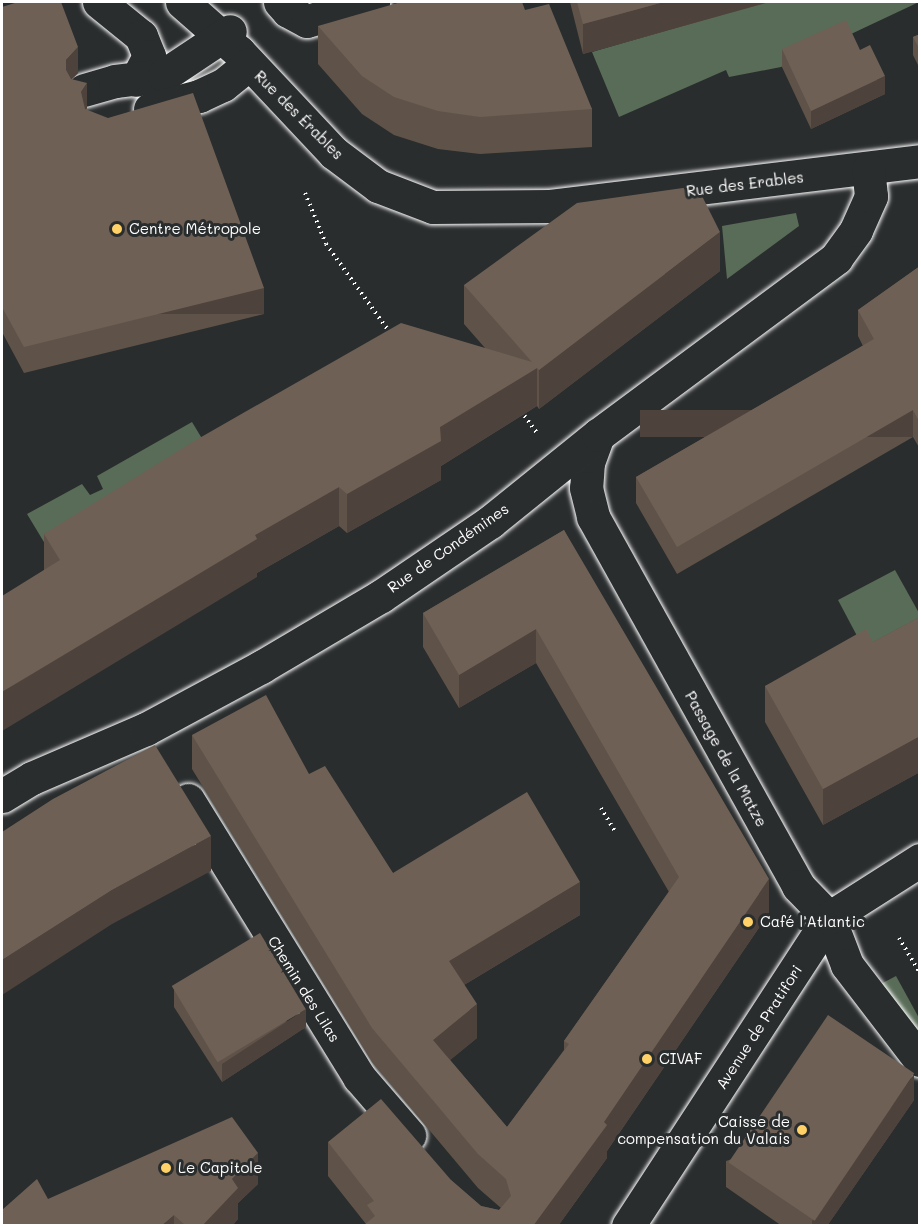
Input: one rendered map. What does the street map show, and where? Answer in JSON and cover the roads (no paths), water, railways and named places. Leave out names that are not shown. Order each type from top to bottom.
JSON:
[{"type":"street","points":[[99,2],[141,36],[149,56],[136,80]]},
{"type":"street","name":"Rue des Érables","points":[[182,2],[232,37],[334,153],[393,194]]},
{"type":"street","points":[[280,2],[288,11],[307,21],[373,2]]},
{"type":"street","points":[[84,90],[107,82],[164,75],[232,37]]},
{"type":"street","points":[[121,117],[199,96],[223,85],[232,37]]},
{"type":"street","name":"Rue des Erables","points":[[393,194],[433,207],[550,206],[920,161]]},
{"type":"street","name":"Rue de Condémines","points":[[2,796],[32,778],[161,754],[261,667],[381,596],[490,522],[598,435],[836,258],[856,230],[871,196],[868,169]]},
{"type":"street","name":"Passage de la Matze","points":[[598,435],[588,462],[586,488],[593,518],[798,886],[829,918],[848,966],[920,1060]]},
{"type":"street","name":"Chemin des Lilas","points":[[161,754],[359,1077],[428,1157]]},
{"type":"street","name":"Avenue de Pratifori","points":[[628,1226],[829,918],[920,860]]},
{"type":"place","name":"Centre Métropole","points":[[117,229]]},
{"type":"place","name":"Café l'Atlantic","points":[[748,922]]},
{"type":"place","name":"CIVAF","points":[[647,1059]]},
{"type":"place","name":"Caisse de compensation du Valais","points":[[802,1130]]},
{"type":"place","name":"Le Capitole","points":[[166,1168]]}]
